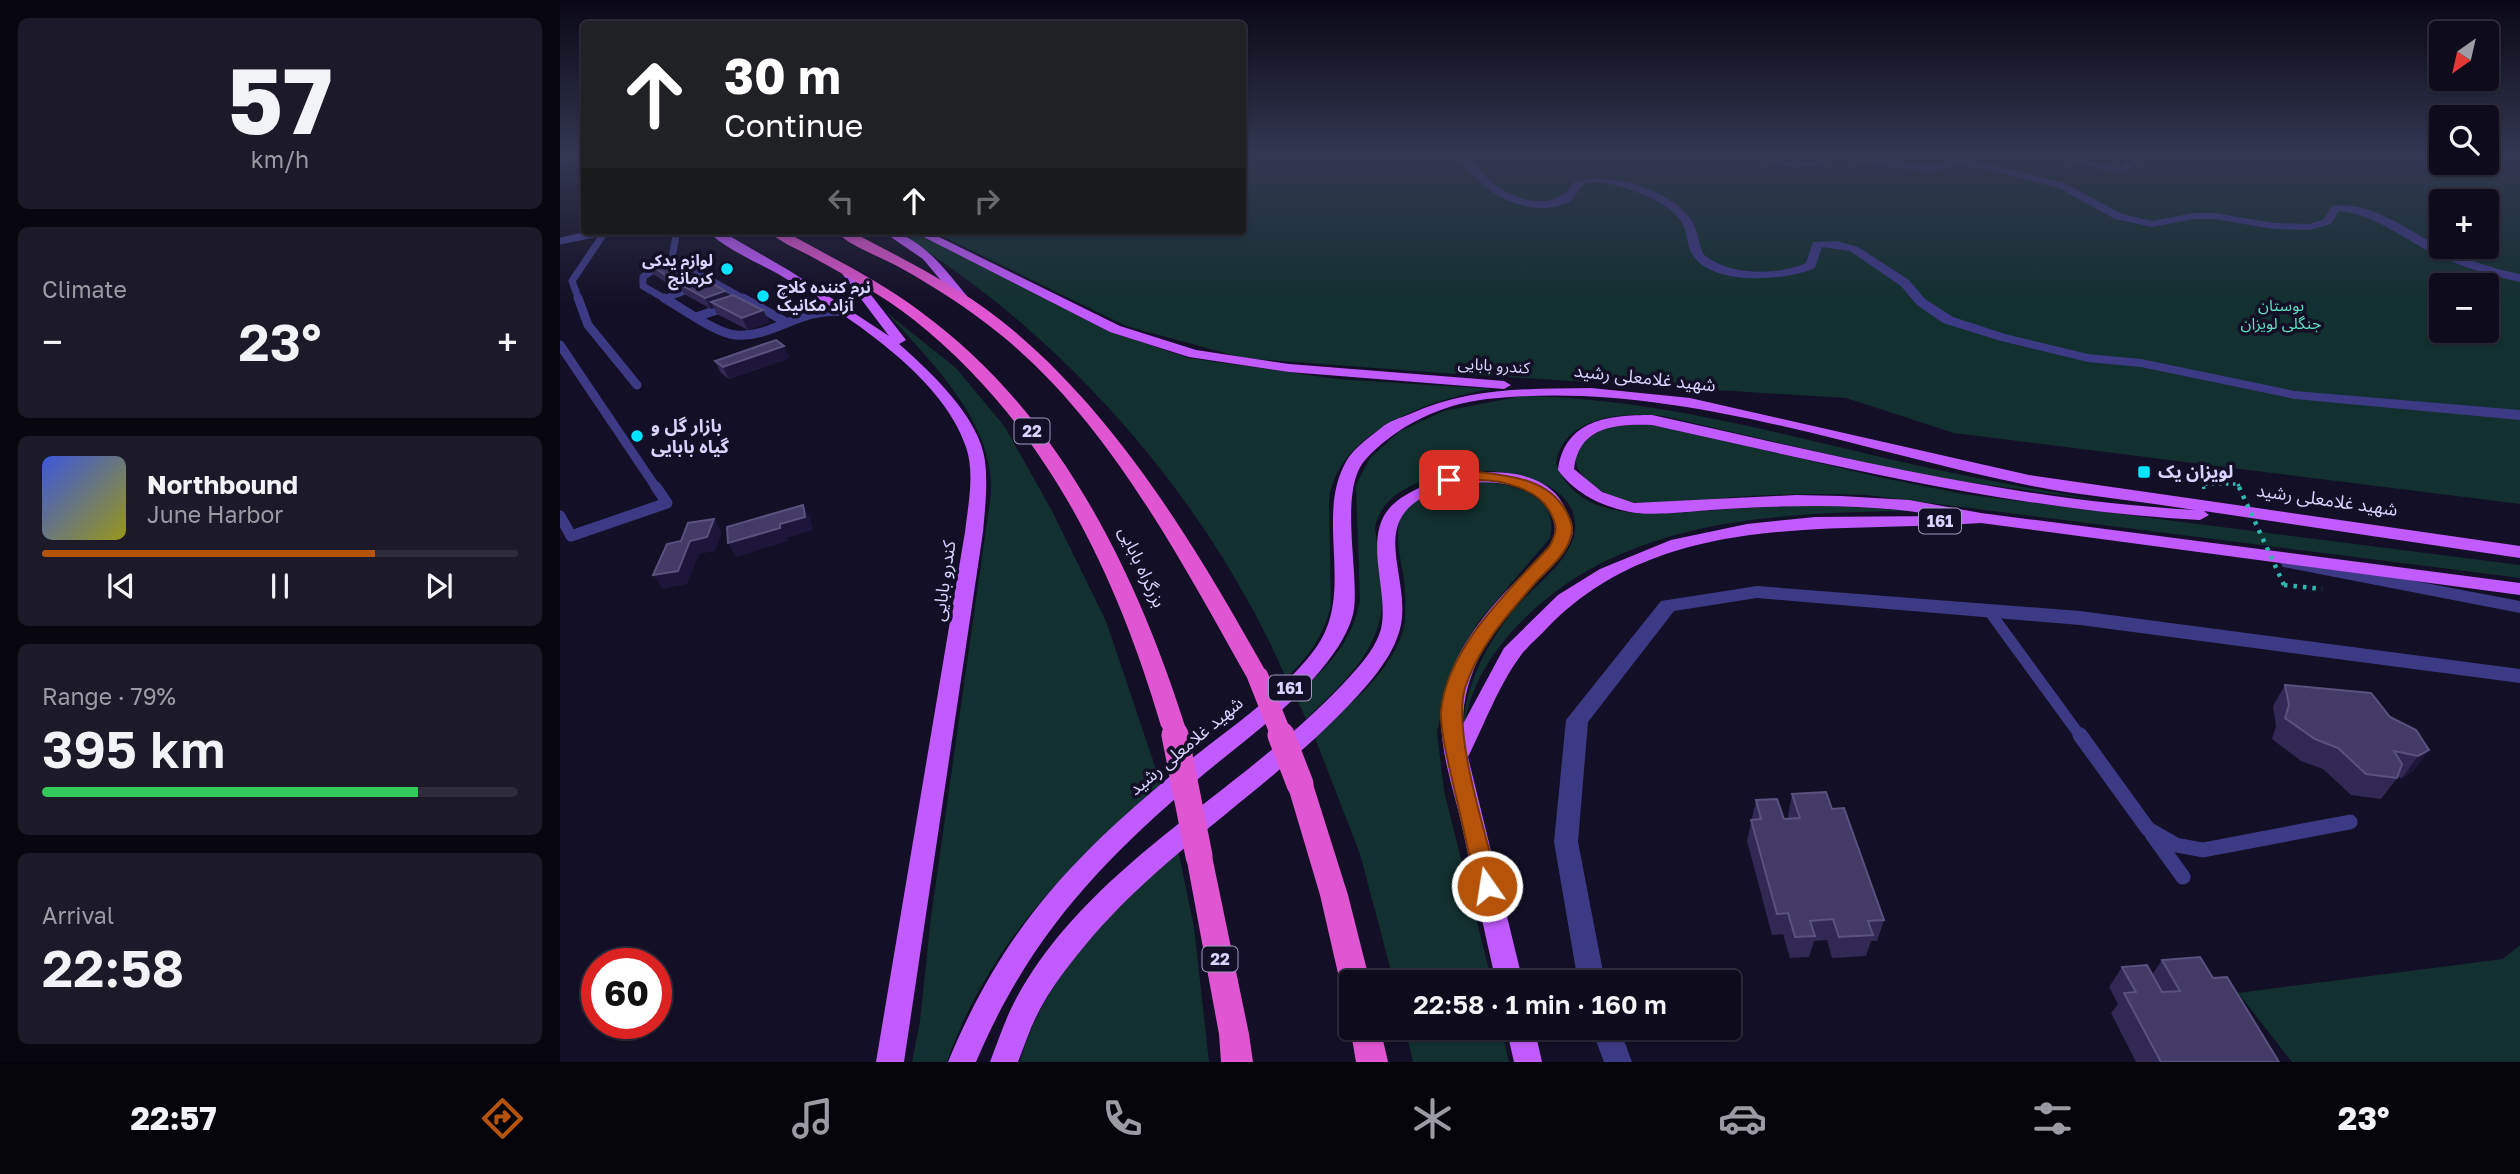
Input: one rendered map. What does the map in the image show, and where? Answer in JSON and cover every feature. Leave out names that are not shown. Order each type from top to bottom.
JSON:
[{"type":"highway","name":"بزرگراه بابایی","points":[[782,235],[916,314],[976,364],[1043,443],[1105,549],[1145,639],[1173,726],[1234,1034],[1237,1062]]},
{"type":"highway","points":[[848,235],[963,299],[1025,349],[1096,425],[1172,531],[1213,594],[1258,677],[1300,783],[1334,895],[1352,970]]},
{"type":"highway","points":[[1368,1040],[1372,1062]]},
{"type":"main road","name":"کندرو بابایی","points":[[720,235],[877,331],[926,375],[975,448],[979,474],[946,713],[890,1062]]},
{"type":"main road","points":[[894,235],[927,257],[963,299]]},
{"type":"main road","name":"کندرو بابایی","points":[[926,235],[1115,329],[1194,354],[1289,368],[1591,392]]},
{"type":"main road","points":[[846,271],[926,375]]},
{"type":"main road","name":"شهید غلامعلی رشید","points":[[962,1062],[998,981],[1038,921],[1060,895],[1147,810],[1304,676],[1330,642],[1341,624],[1345,610],[1343,496],[1354,461],[1389,429],[1432,409],[1484,395],[1591,392],[1690,402],[2029,480],[2520,552]]},
{"type":"main road","points":[[1981,518],[1909,505],[1841,500],[1633,508],[1596,496],[1581,486],[1566,470],[1566,455],[1570,446],[1580,436],[1600,426],[1622,420],[1651,420],[1890,474],[2021,496],[2124,511],[2319,522]]},
{"type":"main road","points":[[1004,1062],[1016,1025],[1031,996],[1066,947],[1156,858],[1323,717],[1378,656],[1390,630],[1393,616],[1386,537],[1396,511],[1410,496],[1425,488],[1449,480],[1478,476],[1516,481],[1551,499],[1563,521],[1564,536],[1556,550],[1496,616],[1468,659],[1456,688],[1451,713],[1457,757],[1507,970]]},
{"type":"main road","name":"161","points":[[1457,757],[1511,653],[1527,633],[1565,599],[1606,573],[1677,544],[1747,529],[1815,522],[1911,523],[1981,518],[2520,589]]},
{"type":"main road","points":[[1523,1040],[1528,1062]]},
{"type":"street","points":[[1671,205],[1693,230],[1696,254],[1716,267],[1764,275],[1791,273],[1811,265],[1817,244],[1837,244],[1854,249],[1905,283],[1921,302],[1948,320],[2001,337],[2088,358],[2141,363],[2295,395],[2520,415]]},
{"type":"street","points":[[2096,205],[2119,217],[2152,224],[2194,216],[2215,216],[2273,226],[2310,227],[2327,222],[2336,208],[2346,208],[2373,215],[2473,266],[2520,278]]},
{"type":"street","points":[[2237,553],[2520,607]]},
{"type":"street","points":[[1590,970],[1566,842],[1577,720],[1668,606],[1758,592],[2080,618],[2520,676]]},
{"type":"street","points":[[1610,1040],[1618,1062]]},
{"type":"lane","points":[[560,241],[588,235]]},
{"type":"lane","points":[[604,235],[572,281],[588,325],[637,385]]},
{"type":"lane","points":[[675,235],[676,251],[673,259],[655,267],[642,280],[643,286],[733,335],[757,331],[830,308],[849,313]]},
{"type":"lane","points":[[673,259],[784,321]]},
{"type":"lane","points":[[666,298],[713,282]]},
{"type":"lane","points":[[699,316],[746,300]]},
{"type":"lane","points":[[560,345],[667,503],[571,536],[560,516]]},
{"type":"lane","points":[[1989,611],[2183,877]]},
{"type":"lane","points":[[2148,829],[2176,845],[2203,850],[2350,822]]},
{"type":"path","points":[[2203,484],[2238,484],[2284,585],[2323,589]]},
{"type":"green space","name":"بوستان جنگلی لویزان","points":[[1246,205],[2429,205],[2429,259],[2499,259],[2499,205],[2520,205],[2520,504],[1954,433],[1846,398],[1243,358],[1126,326],[940,235],[1246,235]]},
{"type":"green space","points":[[901,235],[922,235],[1106,330],[1188,358],[1337,379],[1492,389],[1443,400],[1416,410],[1368,437],[1349,455],[1336,476],[1329,501],[1331,606],[1314,645],[1286,678],[1254,611],[1215,546],[1172,484],[1124,425],[1072,369],[1016,318],[957,272]]},
{"type":"green space","points":[[886,312],[956,368],[1005,427],[1052,511],[1106,621],[1161,784],[1095,845],[1035,908],[985,979],[964,1019],[947,1062],[912,1062],[920,1021],[931,917],[990,501],[990,474],[984,447],[959,397]]},
{"type":"green space","points":[[1522,396],[1618,403],[1712,418],[1951,473],[2112,502],[1924,476],[1663,416],[1631,415],[1598,420],[1571,435],[1561,447],[1556,463],[1566,482],[1580,496],[1618,511],[1661,514],[1808,506],[1911,511],[1756,519],[1656,541],[1609,559],[1565,585],[1525,618],[1502,643],[1477,685],[1463,733],[1471,685],[1483,657],[1517,606],[1561,560],[1574,535],[1575,522],[1565,499],[1543,483],[1513,474],[1478,471],[1442,475],[1411,486],[1387,503],[1375,528],[1382,604],[1374,638],[1344,682],[1306,719],[1295,695],[1318,675],[1337,653],[1357,615],[1360,600],[1356,485],[1370,458],[1400,431],[1444,411]]},
{"type":"green space","points":[[1655,424],[1883,478],[1963,494],[2520,565],[2520,578],[1867,495],[1784,495],[1663,504],[1635,503],[1599,490],[1581,474],[1576,455],[1581,445],[1593,435],[1615,427]]},
{"type":"green space","points":[[1482,481],[1508,486],[1532,495],[1548,512],[1550,538],[1480,620],[1463,647],[1448,681],[1437,732],[1444,791],[1489,970],[1391,970],[1360,854],[1314,735],[1366,689],[1397,647],[1405,618],[1405,586],[1398,531],[1400,518],[1417,500],[1457,485]]},
{"type":"green space","points":[[1178,850],[1194,927],[1209,1062],[1020,1062],[1045,1001],[1063,973],[1107,920]]},
{"type":"green space","points":[[2520,945],[2520,1062],[2292,1062],[2238,993],[2503,959]]},
{"type":"green space","points":[[1408,1040],[1504,1040],[1509,1062],[1413,1062]]},
{"type":"building","points":[[669,257],[693,271],[670,278],[647,263]]},
{"type":"building","points":[[699,276],[725,291],[705,298],[678,283]]},
{"type":"building","points":[[733,295],[763,310],[742,318],[711,302]]},
{"type":"building","points":[[776,340],[784,346],[723,367],[715,361]]},
{"type":"building","points":[[803,505],[805,517],[780,524],[780,528],[728,543],[727,527]]},
{"type":"building","points":[[714,519],[707,537],[690,541],[678,571],[653,575],[667,544],[681,541],[688,523]]},
{"type":"building","points":[[2285,685],[2371,693],[2390,717],[2416,730],[2429,750],[2418,756],[2394,751],[2402,764],[2397,778],[2366,774],[2338,748],[2315,739],[2285,718],[2289,705]]},
{"type":"building","points":[[1826,792],[1832,809],[1844,808],[1884,920],[1868,921],[1873,935],[1839,937],[1833,919],[1810,921],[1815,936],[1795,937],[1788,913],[1777,914],[1751,820],[1761,819],[1756,800],[1777,799],[1784,819],[1800,818],[1792,794]]},
{"type":"building","points":[[2200,957],[2213,978],[2227,977],[2279,1062],[2161,1062],[2124,993],[2136,992],[2122,967],[2147,965],[2162,992],[2180,991],[2162,960]]},
{"type":"place","name":"لوازم یدکی کرمانج","points":[[727,269]]},
{"type":"place","name":"نرم کننده کلاچ آزاد مکانیک","points":[[763,296]]},
{"type":"place","name":"بازار گل و گیاه بابایی","points":[[637,436]]},
{"type":"place","name":"لویزان یک","points":[[2144,472]]},
{"type":"route","points":[[1449,480],[1478,476],[1516,481],[1551,499],[1563,521],[1564,536],[1556,550],[1496,616],[1468,659],[1456,688],[1451,713],[1457,757],[1487,886]]}]
